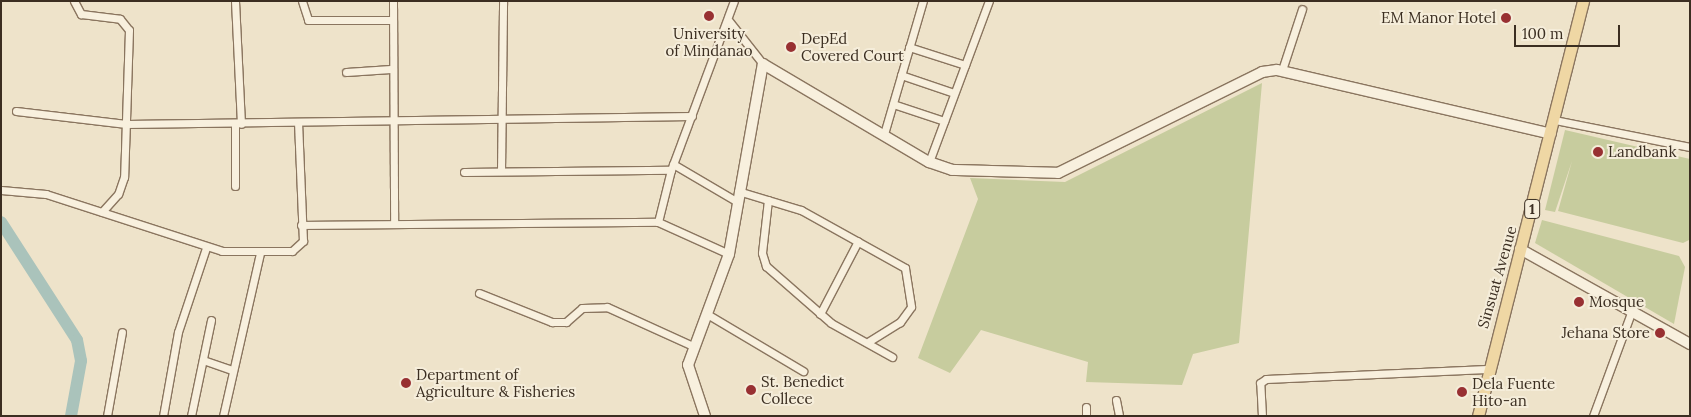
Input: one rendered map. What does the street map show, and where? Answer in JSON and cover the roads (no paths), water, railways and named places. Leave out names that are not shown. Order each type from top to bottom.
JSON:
[{"type":"main road","name":"Sinsuat Avenue","points":[[1478,416],[1487,369],[1555,120],[1584,1]]},
{"type":"street","points":[[74,1],[81,14],[114,17],[128,26],[123,182],[102,212]]},
{"type":"street","points":[[235,1],[238,124],[235,186]]},
{"type":"street","points":[[302,1],[308,20],[391,20]]},
{"type":"street","points":[[392,1],[394,223]]},
{"type":"street","points":[[502,1],[502,171]]},
{"type":"street","points":[[658,222],[672,167],[729,21],[734,1]]},
{"type":"street","points":[[884,134],[923,1]]},
{"type":"street","points":[[928,162],[989,1]]},
{"type":"street","points":[[1282,70],[1302,9]]},
{"type":"street","points":[[729,21],[763,64],[884,134],[928,162],[952,170],[1058,174],[1262,72],[1282,70],[1551,134]]},
{"type":"street","points":[[909,47],[965,65]]},
{"type":"street","points":[[705,416],[688,373],[693,346],[729,254],[737,196],[763,64]]},
{"type":"street","points":[[346,72],[392,69]]},
{"type":"street","points":[[901,75],[954,94]]},
{"type":"street","points":[[893,104],[944,121]]},
{"type":"street","points":[[16,110],[126,124],[392,122],[692,116]]},
{"type":"street","points":[[1555,120],[1690,147]]},
{"type":"street","points":[[1,190],[46,194],[206,248],[260,253],[300,247],[298,122]]},
{"type":"street","points":[[464,172],[672,167],[737,196],[768,200],[801,210],[902,265],[912,294],[906,316],[869,341]]},
{"type":"street","points":[[768,200],[762,260],[820,314],[869,341],[892,357]]},
{"type":"street","points":[[301,225],[658,222],[729,254]]},
{"type":"street","points":[[820,314],[858,241]]},
{"type":"street","points":[[163,416],[178,332],[206,248]]},
{"type":"street","points":[[1520,249],[1690,344]]},
{"type":"street","points":[[223,416],[260,253]]},
{"type":"street","points":[[478,293],[552,322],[566,322],[582,308],[607,307],[693,346]]},
{"type":"street","points":[[1593,416],[1632,310]]},
{"type":"street","points":[[707,314],[803,371]]},
{"type":"street","points":[[191,416],[211,320]]},
{"type":"street","points":[[107,416],[122,332]]},
{"type":"street","points":[[203,360],[232,370]]},
{"type":"street","points":[[1262,416],[1260,383],[1266,379],[1487,369]]},
{"type":"street","points":[[1116,400],[1119,416]]},
{"type":"street","points":[[1086,406],[1086,416]]},
{"type":"waterway","points":[[1,222],[77,340],[81,361],[71,416]]},
{"type":"place","name":"University of Mindanao","points":[[709,16]]},
{"type":"place","name":"EM Manor Hotel","points":[[1506,18]]},
{"type":"place","name":"DepEd Covered Court","points":[[791,47]]},
{"type":"place","name":"Landbank","points":[[1598,152]]},
{"type":"place","name":"Mosque","points":[[1579,302]]},
{"type":"place","name":"Jehana Store","points":[[1660,333]]},
{"type":"place","name":"Department of Agriculture & Fisheries","points":[[406,383]]},
{"type":"place","name":"St. Benedict Collece","points":[[751,390]]},
{"type":"place","name":"Dela Fuente Hito-an","points":[[1462,392]]}]
